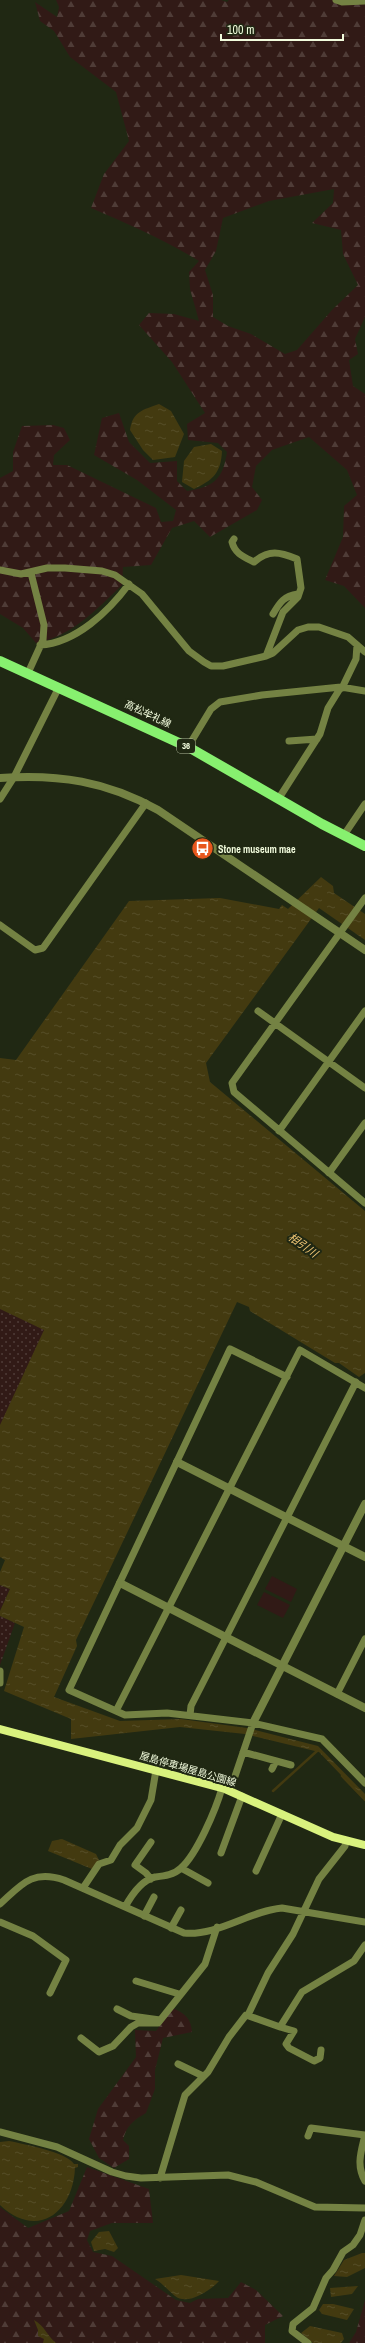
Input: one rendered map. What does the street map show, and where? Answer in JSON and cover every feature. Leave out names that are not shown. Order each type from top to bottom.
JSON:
[{"type":"main road","name":"高松牟礼線","points":[[0,661],[188,747],[365,846]]},
{"type":"main road","name":"屋島停車場屋島公園線","points":[[0,1729],[226,1790],[346,1841],[365,1845]]},
{"type":"street","points":[[336,0],[342,2],[365,0]]},
{"type":"street","points":[[234,539],[232,542],[234,548],[240,556],[254,562],[273,552],[280,552],[297,559],[301,588],[283,612],[266,656]]},
{"type":"street","points":[[0,570],[21,574],[31,573],[47,568],[84,568],[115,575],[129,584],[154,606],[189,651],[211,666],[223,666],[266,656],[273,653],[298,630],[308,627],[319,626],[348,637],[365,652]]},
{"type":"street","points":[[28,674],[40,645],[44,625],[31,573]]},
{"type":"street","points":[[40,645],[53,644],[74,634],[111,606],[129,584]]},
{"type":"street","points":[[273,614],[280,600],[298,594]]},
{"type":"street","points":[[279,798],[317,739],[328,708],[356,659],[357,645]]},
{"type":"street","points":[[0,800],[14,777],[59,687]]},
{"type":"street","points":[[188,747],[211,709],[220,702],[270,694],[341,687],[365,691]]},
{"type":"street","points":[[289,741],[317,739]]},
{"type":"street","points":[[0,778],[44,776],[85,781],[105,786],[146,803],[316,916],[342,930],[365,950]]},
{"type":"street","points":[[0,925],[35,950],[44,948],[146,803]]},
{"type":"street","points":[[344,835],[365,804]]},
{"type":"street","points":[[365,898],[232,1083],[234,1092],[365,1203]]},
{"type":"street","points":[[279,1131],[365,1011]]},
{"type":"street","points":[[258,1012],[365,1088]]},
{"type":"street","points":[[329,1173],[365,1122]]},
{"type":"street","points":[[286,1377],[230,1348],[69,1690],[125,1715],[162,1713],[190,1715],[252,1725],[322,1739],[365,1784]]},
{"type":"street","points":[[116,1711],[300,1350],[365,1388]]},
{"type":"street","points":[[190,1715],[191,1706],[356,1382]]},
{"type":"street","points":[[177,1462],[365,1558]]},
{"type":"street","points":[[125,1907],[139,1887],[150,1879],[164,1877],[181,1868],[200,1841],[226,1790],[248,1740],[252,1725],[365,1504]]},
{"type":"street","points":[[120,1583],[365,1708]]},
{"type":"street","points":[[337,1694],[365,1639]]},
{"type":"street","points":[[0,1671],[0,1683]]},
{"type":"street","points":[[243,1752],[291,1765]]},
{"type":"street","points":[[272,1769],[276,1761]]},
{"type":"street","points":[[83,1888],[99,1864],[111,1860],[120,1845],[137,1828],[151,1800],[156,1770]]},
{"type":"street","points":[[221,1853],[242,1796]]},
{"type":"street","points":[[256,1871],[282,1814]]},
{"type":"street","points":[[160,2178],[185,2095],[214,2062],[229,2037],[248,2014],[268,1973],[286,1947],[319,1880],[345,1846],[346,1841]]},
{"type":"street","points":[[150,1879],[146,1872],[134,1865],[151,1842]]},
{"type":"street","points":[[181,1868],[208,1883]]},
{"type":"street","points":[[0,1904],[16,1888],[35,1878],[57,1877],[171,1928],[191,1933],[217,1927],[276,1909],[304,1911],[324,1916],[365,1922]]},
{"type":"street","points":[[144,1916],[154,1897]]},
{"type":"street","points":[[171,1928],[181,1910]]},
{"type":"street","points":[[0,1922],[33,1936],[66,1960],[50,1993]]},
{"type":"street","points":[[82,2038],[99,2052],[113,2046],[131,2027],[138,2023],[158,2023],[179,1994],[205,1964],[217,1927]]},
{"type":"street","points":[[280,2027],[302,1992],[354,1962],[365,1945]]},
{"type":"street","points":[[136,1981],[179,1994]]},
{"type":"street","points":[[117,2009],[131,2016],[160,2020]]},
{"type":"street","points":[[248,2014],[294,2031],[286,2044],[289,2048],[314,2061],[320,2058],[321,2050]]},
{"type":"street","points":[[178,2064],[203,2076]]},
{"type":"street","points":[[308,2136],[311,2128],[365,2135],[359,2162],[360,2171],[365,2181]]},
{"type":"street","points":[[0,2132],[56,2147],[112,2172],[141,2178],[228,2175],[256,2182],[315,2207],[365,2208]]},
{"type":"street","points":[[308,2343],[292,2331],[293,2324],[313,2308],[326,2278],[333,2270],[343,2252],[353,2246],[360,2235],[365,2220]]},
{"type":"green space","points":[[56,0],[221,0],[227,2],[229,0],[365,0],[365,317],[355,339],[358,354],[349,360],[353,386],[365,394],[365,608],[344,586],[325,580],[343,537],[344,506],[357,495],[347,470],[309,437],[272,450],[256,466],[252,487],[262,500],[257,510],[210,537],[194,521],[172,528],[151,565],[123,567],[122,585],[83,621],[72,628],[49,640],[36,643],[23,628],[0,614],[0,478],[13,471],[13,452],[22,426],[53,425],[64,428],[70,440],[54,455],[53,465],[67,465],[156,508],[161,522],[173,521],[176,510],[137,480],[94,455],[102,418],[119,413],[129,442],[150,463],[177,461],[177,481],[187,491],[204,487],[216,480],[223,469],[227,452],[218,443],[188,440],[187,424],[205,413],[172,362],[139,325],[149,313],[174,314],[199,321],[190,289],[189,272],[199,261],[160,239],[91,208],[104,174],[129,141],[116,92],[70,57],[54,31],[40,21],[35,2],[57,17],[59,7]],"holes":[[[334,189],[333,203],[312,223],[341,230],[343,254],[358,285],[332,310],[297,350],[285,354],[251,334],[228,326],[213,317],[213,295],[205,270],[216,251],[223,218],[269,201]]]},
{"type":"green space","points":[[0,1308],[46,1329],[0,1427]]},
{"type":"green space","points":[[272,1576],[297,1589],[291,1602],[265,1589]]},
{"type":"green space","points":[[0,1585],[10,1589],[0,1611]]},
{"type":"green space","points":[[264,1592],[290,1605],[283,1618],[257,1605]]},
{"type":"green space","points":[[0,1616],[15,1623],[0,1665]]},
{"type":"green space","points":[[173,2008],[187,2017],[192,2032],[163,2038],[155,2070],[155,2089],[146,2113],[137,2118],[131,2124],[126,2131],[123,2140],[129,2146],[129,2159],[114,2168],[99,2158],[89,2139],[98,2109],[136,2057],[135,2030],[156,2031]]},
{"type":"green space","points":[[87,2167],[149,2189],[153,2223],[112,2223],[90,2231],[87,2240],[93,2252],[112,2256],[176,2300],[190,2303],[198,2299],[228,2298],[241,2282],[256,2290],[283,2316],[265,2325],[265,2343],[0,2343],[0,2207],[28,2228],[69,2211]]},
{"type":"green space","points":[[365,2300],[365,2343],[349,2343],[356,2332]]},
{"type":"water","points":[[159,404],[171,411],[184,434],[175,457],[153,460],[143,450],[130,430],[131,424],[136,415]]},
{"type":"water","points":[[211,444],[222,451],[220,465],[215,475],[211,479],[194,489],[182,482],[184,461],[194,447]]},
{"type":"water","name":"相引川","points":[[321,877],[333,886],[334,893],[365,914],[365,940],[319,908],[206,1063],[210,1082],[365,1211],[365,1373],[359,1377],[339,1363],[335,1363],[250,1311],[249,1307],[237,1302],[76,1640],[77,1646],[54,1697],[120,1721],[181,1719],[247,1728],[318,1746],[365,1794],[365,1800],[319,1752],[245,1734],[180,1727],[71,1739],[71,1719],[4,1691],[24,1627],[0,1616],[0,1611],[10,1589],[0,1585],[0,1572],[5,1560],[0,1557],[0,1425],[44,1330],[0,1309],[0,1058],[16,1060],[129,901],[220,898],[279,909],[282,905],[288,909]]},
{"type":"water","points":[[62,1839],[96,1854],[99,1860],[92,1869],[48,1851],[52,1841]]},
{"type":"water","points":[[9,2141],[54,2152],[70,2160],[74,2164],[78,2164],[78,2167],[75,2168],[73,2184],[68,2198],[60,2209],[51,2216],[39,2221],[27,2220],[14,2215],[0,2205],[0,2142]]},
{"type":"water","points":[[109,2231],[118,2248],[114,2252],[105,2249],[94,2251],[91,2242],[99,2232]]},
{"type":"water","points":[[365,2253],[365,2268],[347,2277],[334,2276],[344,2260]]},
{"type":"water","points":[[181,2275],[219,2281],[210,2289],[198,2296],[180,2299],[155,2279]]},
{"type":"water","points":[[358,2286],[352,2294],[331,2297],[330,2288]]},
{"type":"water","points":[[323,2304],[333,2304],[354,2309],[347,2320],[322,2314],[319,2310]]},
{"type":"water","points":[[34,2320],[41,2325],[56,2343],[43,2343],[44,2339],[38,2336],[38,2330]]},
{"type":"water","points":[[310,2326],[342,2333],[344,2339],[341,2343],[313,2343],[301,2333]]},
{"type":"waterway","points":[[273,1791],[317,1751]]},
{"type":"waterway","points":[[342,1776],[365,1800]]},
{"type":"place","name":"Stone museum mae","points":[[202,849]]}]
